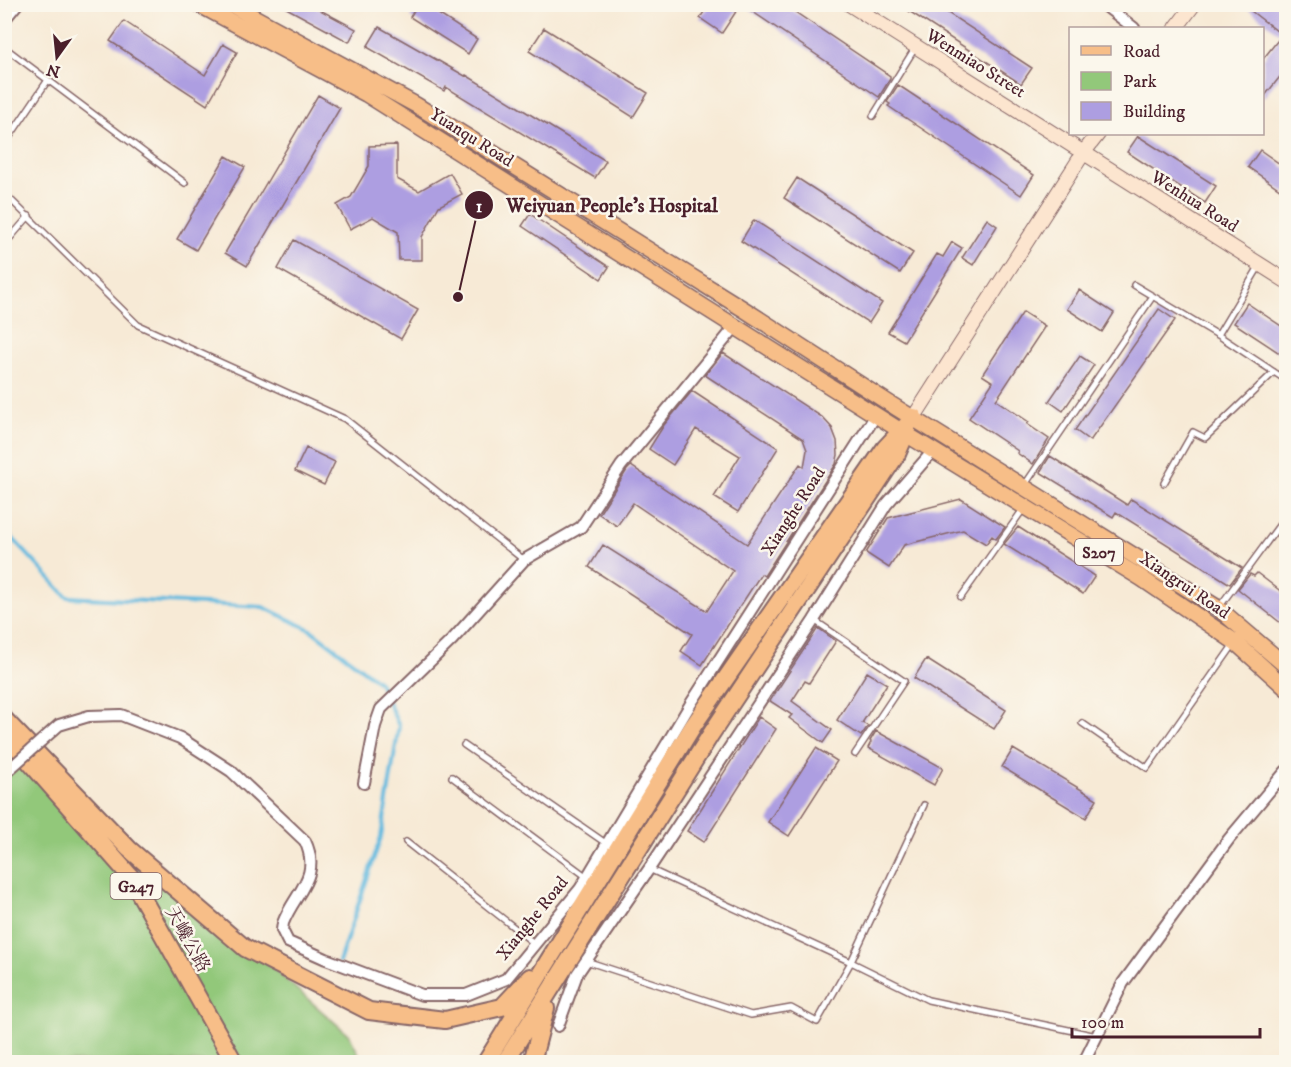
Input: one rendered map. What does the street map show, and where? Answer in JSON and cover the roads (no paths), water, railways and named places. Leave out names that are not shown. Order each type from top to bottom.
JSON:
[{"type":"highway","points":[[486,1062],[693,726],[885,448],[914,417]]},
{"type":"highway","points":[[506,1062],[711,734],[897,454],[914,417]]},
{"type":"highway","points":[[4,719],[129,849],[245,948],[369,1011],[445,1020],[502,1007],[554,953]]},
{"type":"highway","name":"天巉公路","points":[[4,733],[130,876],[234,1062]]},
{"type":"highway","points":[[532,1062],[550,993]]},
{"type":"main road","name":"Yuanqu Road","points":[[198,4],[366,94],[901,431]]},
{"type":"main road","name":"Yuanqu Road","points":[[230,4],[416,105],[914,417]]},
{"type":"main road","name":"Wenmiao Street","points":[[849,4],[1084,152]]},
{"type":"main road","points":[[1177,27],[1194,4]]},
{"type":"main road","points":[[914,417],[1084,152],[1097,135]]},
{"type":"main road","name":"Wenhua Road","points":[[1084,152],[1287,281]]},
{"type":"main road","name":"Xiangrui Road","points":[[914,417],[1218,608],[1287,666]]},
{"type":"main road","name":"Xiangrui Road","points":[[901,431],[1141,578],[1235,642],[1287,688]]},
{"type":"street","points":[[4,20],[17,4]]},
{"type":"street","points":[[1103,4],[1133,27]]},
{"type":"street","points":[[364,783],[375,726],[381,709],[452,640],[524,560],[581,527],[621,466],[735,327]]},
{"type":"street","name":"Xianghe Road","points":[[4,774],[59,725],[89,716],[121,715],[180,738],[231,771],[305,841],[310,852],[309,876],[285,917],[282,930],[288,942],[326,959],[422,995],[466,995],[506,979],[580,889],[690,705],[876,415]]},
{"type":"street","points":[[558,1026],[577,974],[586,960],[650,869],[814,620],[886,505],[933,451]]},
{"type":"street","points":[[1084,1062],[1123,983],[1229,839],[1287,771]]},
{"type":"lane","points":[[873,116],[916,46]]},
{"type":"lane","points":[[4,47],[185,183]]},
{"type":"lane","points":[[4,145],[48,80]]},
{"type":"lane","points":[[4,192],[138,326],[345,419],[524,560]]},
{"type":"lane","points":[[4,245],[28,216]]},
{"type":"lane","points":[[1218,335],[1261,264]]},
{"type":"lane","points":[[1134,285],[1218,335],[1287,380]]},
{"type":"lane","points":[[1024,487],[1153,296]]},
{"type":"lane","points":[[1164,483],[1193,432],[1205,438],[1274,372]]},
{"type":"lane","points":[[961,597],[1025,507]]},
{"type":"lane","points":[[1218,608],[1287,516]]},
{"type":"lane","points":[[814,620],[904,681],[855,754]]},
{"type":"lane","points":[[1082,723],[1147,768],[1235,642]]},
{"type":"lane","points":[[464,745],[607,844]]},
{"type":"lane","points":[[452,777],[587,878]]},
{"type":"lane","points":[[586,960],[751,1015],[791,1008],[817,1022],[851,962],[924,805]]},
{"type":"lane","points":[[406,842],[535,944]]},
{"type":"lane","points":[[650,869],[928,1000],[1097,1036]]},
{"type":"waterway","points":[[4,529],[67,597],[263,607],[311,630],[379,682],[399,726],[381,837],[339,962]]},
{"type":"place","name":"Weiyuan People's Hospital","points":[[458,297]]}]
